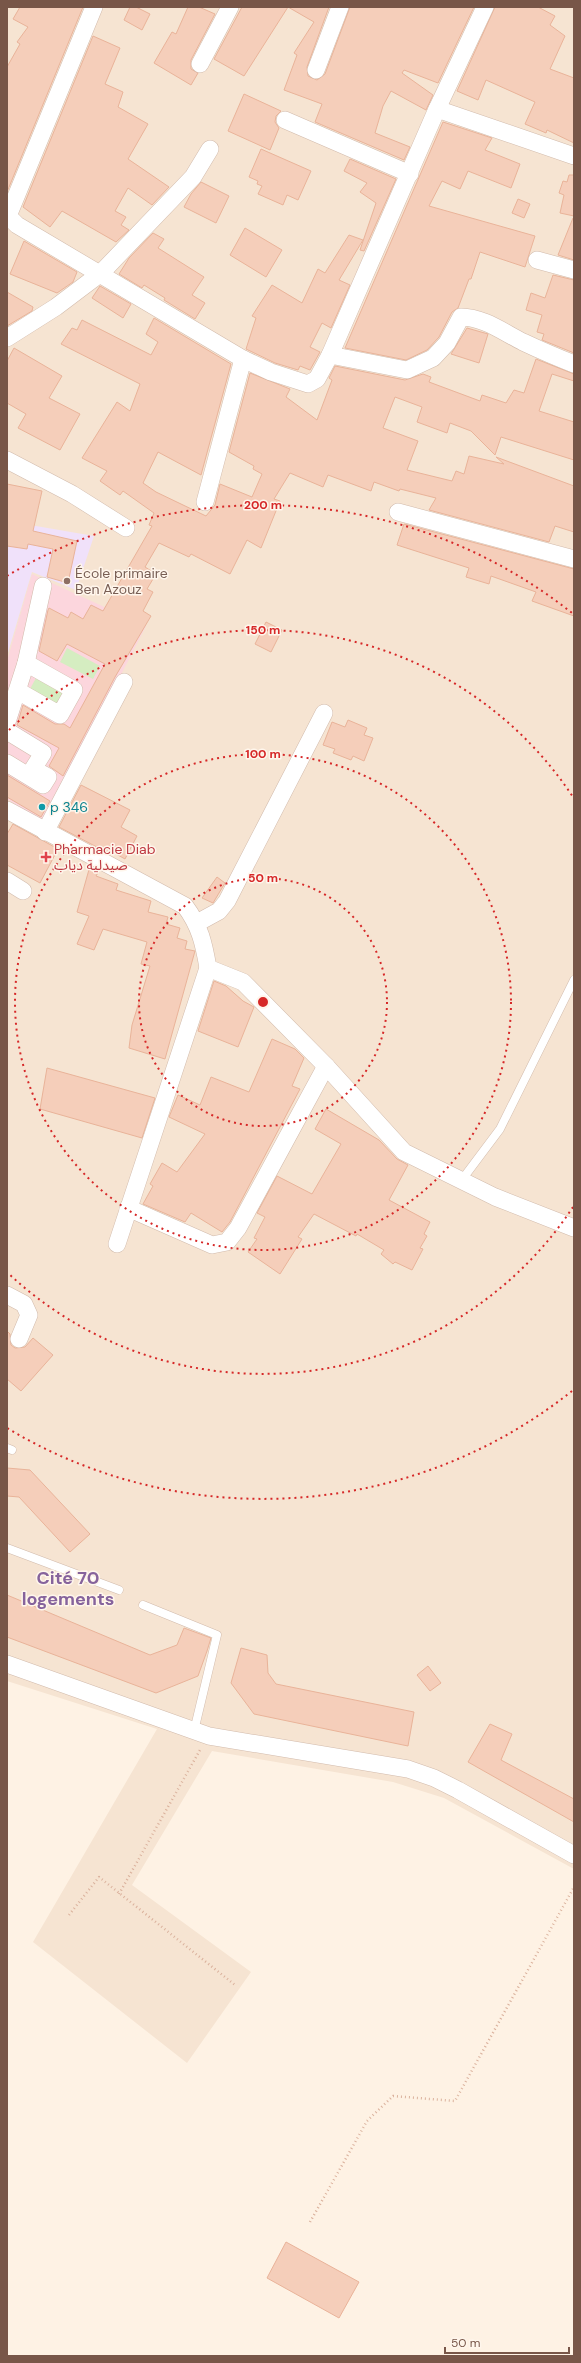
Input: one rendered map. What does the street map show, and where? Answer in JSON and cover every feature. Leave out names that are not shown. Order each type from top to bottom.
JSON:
[{"type":"street","points":[[94,7],[8,216],[17,225],[244,358],[271,372],[308,384],[317,379],[330,355],[437,109],[485,7]]},
{"type":"street","points":[[200,64],[230,7]]},
{"type":"street","points":[[316,70],[340,7]]},
{"type":"street","points":[[437,109],[574,156]]},
{"type":"street","points":[[285,120],[410,174]]},
{"type":"street","points":[[7,338],[56,307],[100,273],[193,177],[210,149]]},
{"type":"street","points":[[537,260],[574,270]]},
{"type":"street","points":[[330,355],[407,370],[433,358],[447,343],[461,317],[469,317],[482,320],[548,354],[574,364]]},
{"type":"street","points":[[205,502],[244,358]]},
{"type":"street","points":[[7,460],[72,494],[126,528]]},
{"type":"street","points":[[398,512],[574,558]]},
{"type":"street","points":[[7,722],[26,663],[43,586]]},
{"type":"street","points":[[18,691],[60,715],[74,690],[26,663]]},
{"type":"street","points":[[45,832],[124,682]]},
{"type":"street","points":[[197,923],[219,911],[227,901],[324,713]]},
{"type":"street","points":[[7,731],[43,753],[33,768],[48,778],[43,785],[7,763]]},
{"type":"street","points":[[8,813],[185,906],[197,923],[204,941],[208,968],[117,1244]]},
{"type":"street","points":[[7,882],[23,891]]},
{"type":"street","points":[[208,968],[243,982],[326,1066],[404,1152],[461,1181],[574,1228]]},
{"type":"street","points":[[128,1208],[212,1245],[227,1242],[234,1236],[246,1215],[326,1066]]},
{"type":"street","points":[[7,1295],[24,1304],[29,1315],[19,1339]]},
{"type":"street","points":[[7,1664],[201,1734],[408,1769],[434,1778],[458,1790],[574,1855]]},
{"type":"lane","points":[[461,1181],[500,1129],[574,980]]},
{"type":"lane","points":[[7,1548],[118,1590]]},
{"type":"lane","points":[[143,1605],[217,1635],[201,1734]]},
{"type":"path","points":[[119,1894],[201,1734]]},
{"type":"path","points":[[69,1915],[98,1877],[235,1984]]},
{"type":"path","points":[[310,2222],[367,2121],[393,2096],[455,2101],[574,1887]]},
{"type":"shaded area","points":[[7,7],[574,7],[574,1869],[444,1798],[393,1782],[212,1751],[132,1885],[251,1972],[187,2063],[33,1942],[157,1729],[7,1681]]},
{"type":"shaded area","name":"École primaire Ben Azouz","points":[[7,521],[94,536],[76,590],[32,572],[7,656]]},
{"type":"shaded area","points":[[32,574],[146,626],[45,823],[7,799],[7,661]]},
{"type":"green space","points":[[67,648],[100,666],[93,679],[60,662]]},
{"type":"green space","points":[[36,678],[65,695],[59,706],[30,689]]},
{"type":"building","points":[[20,7],[83,7],[7,192],[7,67],[20,44],[17,42],[28,27],[13,19]]},
{"type":"building","points":[[130,7],[136,7],[150,14],[142,30],[124,20]]},
{"type":"building","points":[[188,7],[199,7],[215,14],[191,60],[191,69],[198,73],[191,85],[154,63],[172,32],[176,34]]},
{"type":"building","points":[[242,7],[288,7],[244,76],[214,59]]},
{"type":"building","points":[[288,7],[329,7],[307,67],[308,76],[317,80],[325,74],[350,7],[474,7],[438,83],[404,70],[402,73],[433,95],[426,110],[391,91],[383,106],[375,133],[410,147],[404,160],[315,122],[322,104],[284,90],[297,55],[294,53],[314,22]]},
{"type":"building","points":[[495,7],[538,7],[555,16],[550,25],[565,36],[550,69],[574,78],[574,143],[547,130],[546,133],[525,124],[535,102],[486,80],[478,100],[457,91]]},
{"type":"building","points":[[93,36],[120,48],[105,84],[123,92],[118,107],[148,124],[128,159],[169,187],[152,205],[128,188],[115,211],[126,217],[121,225],[129,230],[116,242],[62,211],[50,227],[23,207]]},
{"type":"building","points":[[244,94],[281,111],[276,116],[275,122],[279,128],[270,150],[228,131]]},
{"type":"building","points":[[443,122],[492,138],[485,150],[520,164],[511,188],[468,171],[460,189],[442,181],[429,206],[535,236],[525,267],[480,252],[471,279],[469,279],[458,308],[452,312],[439,337],[427,350],[406,360],[345,348]]},
{"type":"building","points":[[261,149],[311,171],[298,200],[287,195],[283,205],[258,194],[262,186],[257,184],[258,181],[249,177]]},
{"type":"building","points":[[350,159],[396,179],[364,251],[360,250],[376,203],[360,192],[367,183],[344,171]]},
{"type":"building","points":[[569,175],[574,175],[574,216],[560,213],[564,195],[559,193],[563,181],[567,182]]},
{"type":"building","points":[[201,182],[229,196],[216,223],[184,207],[191,194]]},
{"type":"building","points":[[518,199],[530,204],[524,218],[512,213]]},
{"type":"building","points":[[574,218],[574,260],[558,255]]},
{"type":"building","points":[[245,228],[282,250],[266,277],[230,255]]},
{"type":"building","points":[[153,233],[164,239],[158,248],[204,277],[192,295],[205,303],[195,319],[164,300],[165,298],[144,285],[142,288],[119,274],[129,258]]},
{"type":"building","points":[[349,235],[363,240],[339,280],[350,285],[331,328],[322,323],[310,347],[320,352],[310,370],[300,366],[298,370],[275,363],[246,349],[256,318],[252,316],[272,285],[302,303],[318,269],[325,273]]},
{"type":"building","points":[[24,241],[77,272],[73,282],[57,293],[10,274]]},
{"type":"building","points":[[553,275],[574,280],[574,353],[542,340],[544,334],[537,332],[542,315],[526,310],[531,293],[545,298]]},
{"type":"building","points":[[100,286],[131,304],[123,318],[92,298]]},
{"type":"building","points":[[7,292],[33,307],[32,311],[7,326]]},
{"type":"building","points":[[154,318],[231,364],[201,475],[158,452],[143,483],[156,492],[206,516],[215,505],[220,484],[252,497],[262,474],[253,469],[254,466],[229,452],[250,373],[290,389],[286,397],[317,420],[332,380],[329,378],[335,366],[405,380],[423,374],[431,377],[429,382],[480,401],[482,395],[506,403],[514,390],[524,393],[536,359],[574,374],[574,381],[552,374],[539,411],[574,422],[574,460],[501,437],[495,455],[471,431],[450,423],[447,433],[417,422],[422,407],[395,397],[383,428],[418,441],[407,470],[452,481],[456,471],[464,474],[469,456],[504,464],[496,457],[574,486],[574,532],[555,526],[549,542],[429,510],[436,498],[400,489],[399,491],[374,482],[371,491],[328,475],[323,487],[290,473],[274,499],[280,501],[261,548],[247,540],[230,574],[191,554],[189,557],[159,543],[145,567],[156,574],[147,589],[153,592],[143,611],[151,616],[115,677],[63,776],[49,766],[59,748],[17,725],[23,705],[55,724],[64,724],[70,728],[105,664],[67,644],[57,661],[39,651],[48,610],[49,608],[68,618],[71,612],[83,619],[91,605],[103,611],[152,526],[149,525],[154,513],[123,491],[120,495],[100,481],[107,471],[82,458],[117,402],[130,411],[140,384],[61,344],[72,328],[77,330],[82,320],[151,355],[158,342],[146,334]]},
{"type":"building","points":[[467,328],[488,334],[479,363],[451,354]]},
{"type":"building","points":[[14,348],[62,376],[49,398],[80,414],[60,450],[18,428],[26,414],[7,403],[7,361]]},
{"type":"building","points":[[7,484],[42,491],[33,531],[77,541],[68,583],[47,577],[53,549],[28,544],[27,549],[7,546]]},
{"type":"building","points":[[404,524],[574,569],[574,616],[532,601],[536,592],[491,576],[489,584],[466,577],[469,568],[397,545]]},
{"type":"building","points":[[266,622],[282,630],[271,652],[255,644]]},
{"type":"building","points":[[348,720],[367,728],[364,735],[373,738],[364,761],[353,756],[351,760],[333,753],[335,749],[323,745],[332,722],[345,727]]},
{"type":"building","points":[[7,775],[50,801],[41,817],[7,797]]},
{"type":"building","points":[[81,785],[130,810],[121,827],[137,836],[125,859],[109,850],[108,853],[59,827]]},
{"type":"building","points":[[13,824],[58,849],[40,883],[7,865],[7,834]]},
{"type":"building","points":[[90,866],[99,871],[96,876],[118,884],[116,890],[151,901],[148,912],[168,917],[166,924],[180,928],[177,938],[187,941],[185,949],[195,951],[165,1059],[129,1048],[132,1025],[150,966],[141,964],[147,942],[103,929],[94,950],[77,944],[89,916],[77,912]]},
{"type":"building","points":[[217,877],[225,883],[213,903],[202,898]]},
{"type":"building","points":[[214,981],[226,986],[243,1001],[254,1007],[238,1047],[198,1031]]},
{"type":"building","points":[[272,1039],[295,1049],[304,1058],[292,1086],[300,1089],[230,1222],[222,1232],[191,1213],[185,1222],[143,1204],[153,1186],[150,1184],[162,1163],[177,1172],[205,1134],[169,1117],[178,1095],[200,1105],[211,1077],[249,1092]]},
{"type":"building","points":[[47,1068],[155,1098],[142,1138],[40,1109]]},
{"type":"building","points":[[326,1109],[379,1140],[397,1159],[408,1165],[389,1200],[430,1222],[424,1234],[427,1236],[420,1248],[423,1249],[412,1270],[395,1262],[393,1264],[381,1254],[384,1250],[357,1234],[356,1236],[314,1214],[298,1237],[302,1239],[280,1274],[248,1252],[257,1239],[254,1238],[265,1217],[257,1213],[277,1176],[312,1194],[341,1144],[315,1129]]},
{"type":"building","points":[[7,1331],[10,1334],[11,1345],[15,1348],[25,1347],[33,1338],[53,1355],[21,1391],[7,1379]]},
{"type":"building","points":[[7,1468],[30,1470],[90,1534],[70,1552],[19,1497],[7,1496]]},
{"type":"building","points":[[7,1595],[150,1655],[177,1645],[184,1628],[211,1638],[198,1676],[156,1693],[7,1637]]},
{"type":"building","points":[[241,1648],[267,1655],[268,1673],[276,1684],[414,1712],[408,1746],[254,1714],[231,1683]]},
{"type":"building","points":[[428,1666],[441,1683],[430,1691],[417,1675]]},
{"type":"building","points":[[490,1724],[512,1734],[501,1760],[574,1799],[574,1822],[468,1762]]},
{"type":"building","points":[[286,2242],[359,2282],[339,2318],[267,2278]]},
{"type":"place","name":"École primaire Ben Azouz","points":[[67,581]]},
{"type":"place","name":"p 346","points":[[42,807]]},
{"type":"place","name":"Pharmacie Diab صيدلية دياب","points":[[46,857]]},
{"type":"district","name":"Cité 70 logements","points":[[68,1588]]}]
